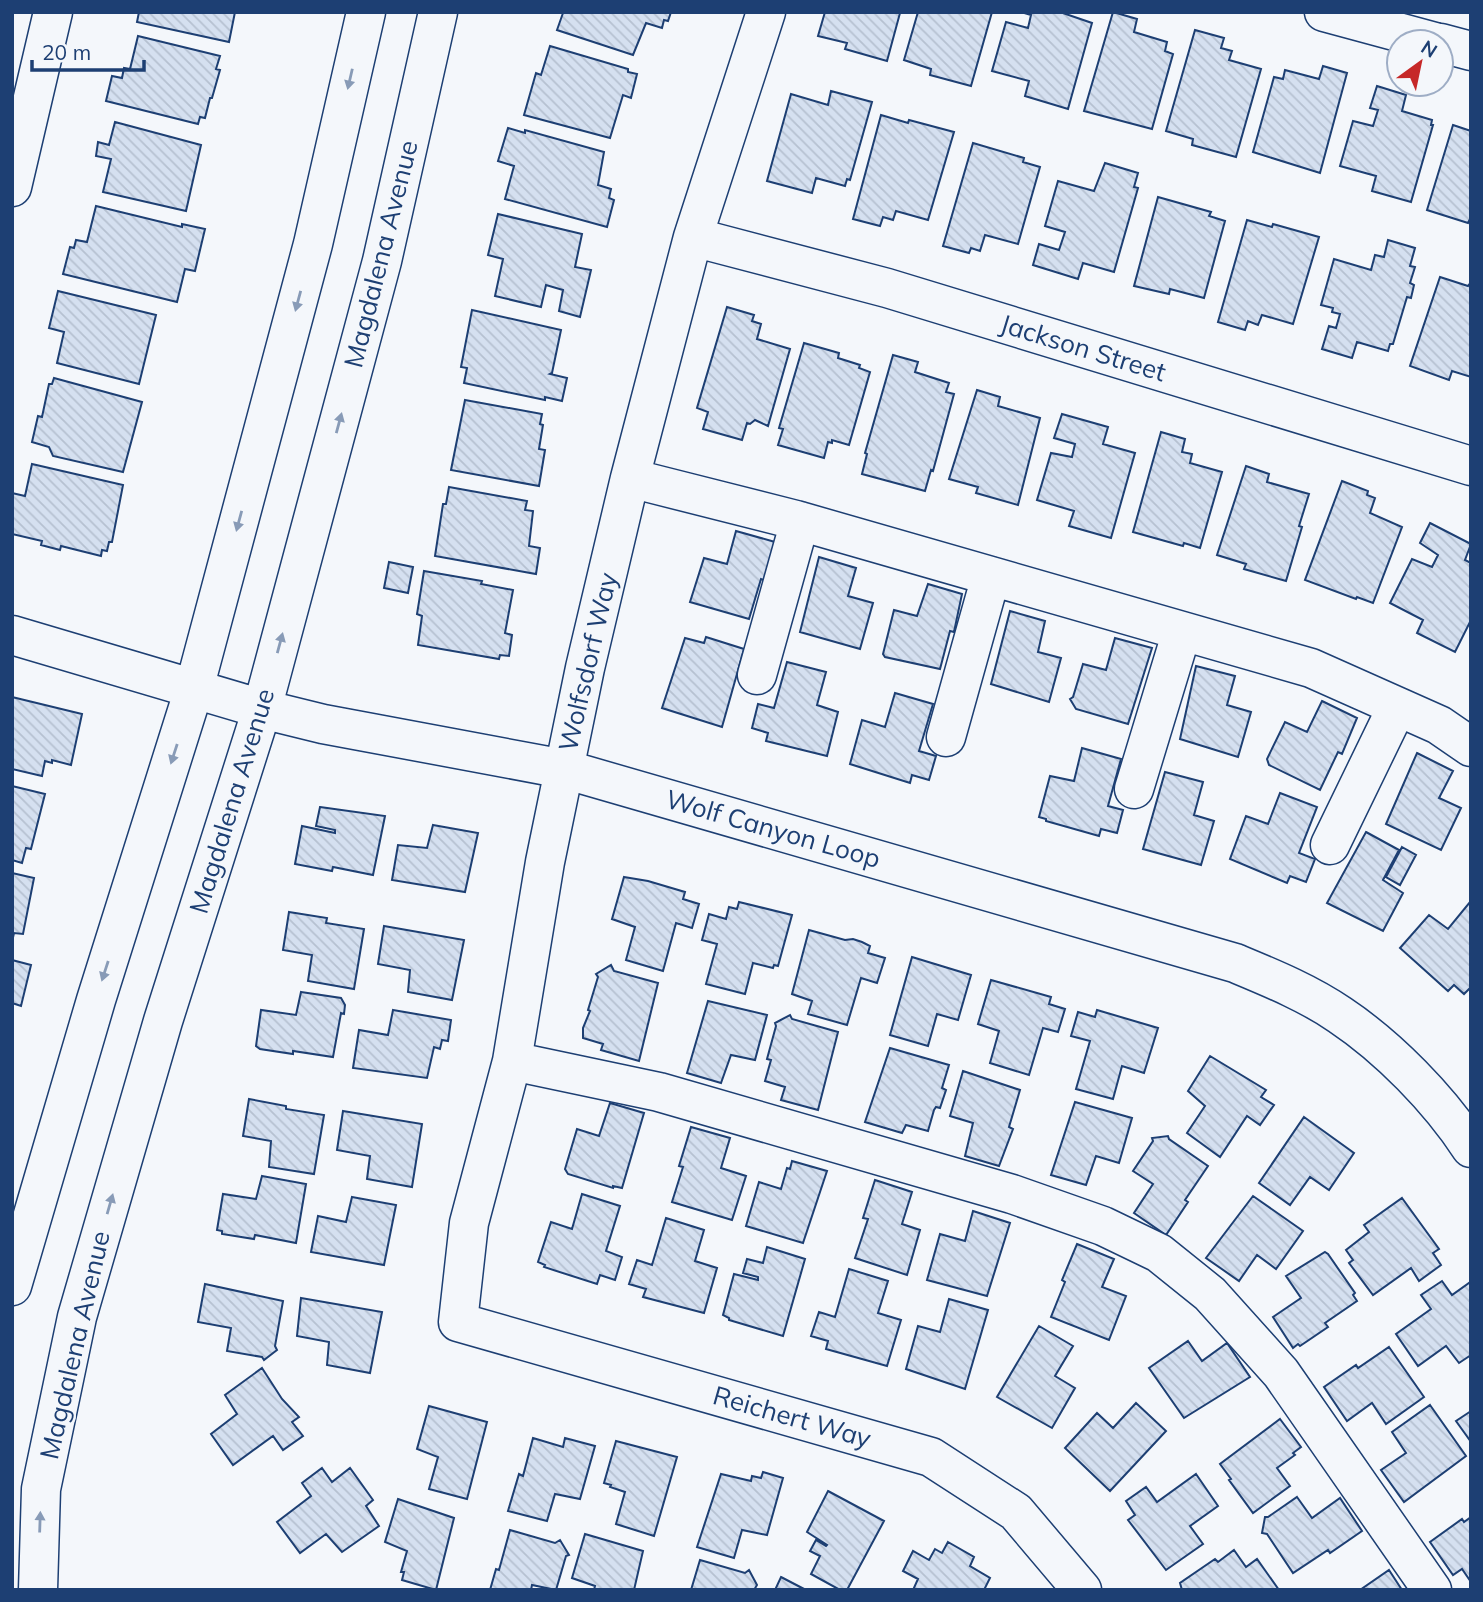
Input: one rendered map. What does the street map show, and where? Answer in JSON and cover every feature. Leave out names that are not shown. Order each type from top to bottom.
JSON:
[{"type":"street","points":[[12,187],[53,12]]},
{"type":"street","points":[[12,1286],[96,1000],[194,689],[313,244],[366,12]]},
{"type":"street","name":"Magdalena Avenue","points":[[38,1590],[41,1489],[77,1317],[167,1008],[262,709],[382,261],[438,12]]},
{"type":"street","name":"Wolfsdorf Way","points":[[458,1322],[469,1223],[512,1061],[545,862],[584,668],[693,237],[766,12]]},
{"type":"street","points":[[1324,12],[1385,28]]},
{"type":"street","name":"Jackson Street","points":[[693,237],[887,288],[1471,466]]},
{"type":"street","points":[[630,478],[800,521],[1311,668],[1439,725],[1471,747]]},
{"type":"street","points":[[757,676],[800,521]]},
{"type":"street","points":[[946,737],[991,576]]},
{"type":"street","points":[[1133,789],[1182,631]]},
{"type":"street","name":"Wolf Canyon Loop","points":[[12,635],[262,709],[323,724],[564,769],[1221,959],[1286,985],[1340,1015],[1393,1058],[1453,1121],[1471,1148]]},
{"type":"street","points":[[1330,845],[1397,707]]},
{"type":"street","points":[[512,1061],[659,1092],[1012,1194],[1103,1226],[1159,1253],[1210,1294],[1281,1373],[1432,1590]]},
{"type":"street","name":"Reichert Way","points":[[458,1322],[932,1457],[1016,1512],[1082,1590]]},
{"type":"building","points":[[139,12],[235,12],[229,42],[137,22]]},
{"type":"building","points":[[560,12],[671,12],[668,21],[664,20],[662,28],[646,23],[633,55],[557,30],[563,13]]},
{"type":"building","points":[[825,12],[900,13],[887,61],[845,49],[847,43],[818,36]]},
{"type":"building","points":[[918,12],[992,12],[971,86],[930,75],[931,69],[904,60]]},
{"type":"building","points":[[1021,12],[1060,12],[1092,23],[1068,109],[1025,96],[1029,81],[992,71],[1006,22],[1028,28],[1031,15]]},
{"type":"building","points":[[1113,12],[1137,19],[1134,32],[1167,42],[1165,51],[1173,54],[1152,129],[1084,111]]},
{"type":"building","points":[[1195,30],[1224,38],[1221,48],[1232,51],[1229,60],[1261,69],[1236,157],[1192,145],[1193,139],[1166,131]]},
{"type":"building","points":[[138,36],[220,56],[216,69],[220,70],[212,98],[205,118],[200,117],[198,124],[106,101],[112,76],[122,78],[124,68],[130,69]]},
{"type":"building","points":[[550,46],[637,74],[631,98],[623,95],[610,138],[524,115],[536,73],[541,75]]},
{"type":"building","points":[[1323,66],[1347,73],[1320,173],[1253,152],[1274,77],[1283,79],[1285,70],[1319,79]]},
{"type":"building","points":[[1377,86],[1385,88],[1385,98],[1405,98],[1402,111],[1432,120],[1433,125],[1411,202],[1372,191],[1376,176],[1340,166],[1353,121],[1373,126],[1378,110],[1370,108]]},
{"type":"building","points":[[831,91],[872,102],[850,180],[847,179],[845,186],[816,178],[812,193],[767,181],[791,94],[828,105]]},
{"type":"building","points":[[881,115],[954,132],[928,220],[896,211],[893,220],[883,217],[880,226],[853,219]]},
{"type":"building","points":[[115,122],[201,145],[186,211],[103,192],[111,159],[96,156],[98,142],[109,145]]},
{"type":"building","points":[[1453,125],[1471,131],[1471,217],[1468,223],[1427,210]]},
{"type":"building","points":[[508,128],[525,133],[525,130],[604,152],[598,185],[611,189],[609,198],[614,200],[607,227],[505,199],[514,166],[498,161]]},
{"type":"building","points":[[973,143],[1024,158],[1023,162],[1040,167],[1018,244],[985,235],[980,251],[971,248],[969,253],[943,246]]},
{"type":"building","points":[[1105,163],[1138,173],[1134,187],[1138,188],[1114,272],[1083,263],[1078,279],[1033,265],[1039,244],[1059,250],[1065,232],[1045,226],[1058,181],[1094,191]]},
{"type":"building","points":[[1158,197],[1211,212],[1209,216],[1225,221],[1204,298],[1170,289],[1169,294],[1134,286]]},
{"type":"building","points":[[96,206],[182,227],[182,224],[205,229],[195,271],[185,269],[177,302],[63,274],[70,247],[74,248],[76,240],[87,242]]},
{"type":"building","points":[[498,214],[582,234],[575,267],[591,270],[580,317],[559,311],[563,290],[546,285],[541,307],[495,296],[503,259],[488,255]]},
{"type":"building","points":[[1247,220],[1319,237],[1293,324],[1262,315],[1258,325],[1248,321],[1245,330],[1218,322]]},
{"type":"building","points":[[1388,240],[1415,248],[1410,266],[1415,267],[1410,283],[1414,285],[1411,298],[1407,297],[1393,344],[1390,344],[1388,351],[1357,342],[1352,358],[1322,349],[1329,326],[1336,328],[1340,314],[1332,312],[1333,308],[1321,305],[1334,259],[1371,270],[1375,255],[1384,257]]},
{"type":"building","points":[[1440,277],[1468,286],[1471,282],[1471,377],[1452,371],[1449,380],[1410,366]]},
{"type":"building","points":[[58,291],[156,315],[139,384],[57,363],[64,332],[49,328]]},
{"type":"building","points":[[727,307],[754,315],[752,321],[761,324],[757,339],[790,349],[768,426],[755,420],[747,423],[742,440],[703,429],[708,412],[697,408]]},
{"type":"building","points":[[472,310],[561,330],[550,374],[567,378],[562,401],[464,383],[467,368],[461,367]]},
{"type":"building","points":[[804,343],[839,353],[838,358],[860,365],[859,368],[870,372],[849,445],[832,440],[832,443],[828,442],[824,458],[778,445],[783,429],[779,428]]},
{"type":"building","points":[[893,355],[918,362],[915,372],[949,383],[946,392],[954,394],[925,491],[862,474],[867,454],[865,453]]},
{"type":"building","points":[[54,378],[142,402],[123,472],[53,456],[49,447],[32,442],[38,416],[42,417],[49,384],[52,384]]},
{"type":"building","points":[[977,390],[1000,397],[998,406],[1040,418],[1018,505],[976,493],[978,487],[949,479]]},
{"type":"building","points":[[465,400],[542,414],[539,449],[545,450],[539,486],[451,470]]},
{"type":"building","points":[[1062,414],[1108,427],[1103,444],[1135,453],[1111,538],[1069,526],[1074,511],[1037,500],[1051,453],[1072,457],[1075,444],[1054,438]]},
{"type":"building","points":[[1161,432],[1185,439],[1182,452],[1192,454],[1190,463],[1222,472],[1200,548],[1133,532]]},
{"type":"building","points":[[32,464],[123,485],[112,542],[109,542],[107,551],[102,550],[101,556],[61,546],[60,550],[41,545],[42,541],[12,534],[12,493],[25,496]]},
{"type":"building","points":[[1246,466],[1269,474],[1267,482],[1309,494],[1286,581],[1244,569],[1246,564],[1217,555]]},
{"type":"building","points":[[1342,481],[1368,491],[1367,495],[1375,498],[1370,513],[1402,527],[1373,603],[1305,580]]},
{"type":"building","points":[[449,487],[527,501],[525,510],[533,511],[529,546],[540,548],[536,574],[435,556],[443,504],[446,504]]},
{"type":"building","points":[[1430,523],[1471,544],[1465,560],[1471,563],[1471,620],[1455,652],[1417,633],[1423,620],[1390,603],[1412,559],[1432,567],[1438,555],[1420,543]]},
{"type":"building","points":[[736,531],[775,542],[749,619],[690,602],[704,558],[727,564]]},
{"type":"building","points":[[819,557],[856,568],[848,596],[873,603],[860,649],[800,632]]},
{"type":"building","points":[[389,562],[413,567],[408,593],[384,588]]},
{"type":"building","points":[[424,571],[482,581],[481,584],[513,590],[505,633],[512,635],[509,656],[500,655],[499,659],[418,645],[422,616],[417,614]]},
{"type":"building","points":[[928,584],[962,594],[954,632],[950,631],[940,669],[885,657],[883,654],[894,610],[917,616]]},
{"type":"building","points":[[1010,611],[1045,621],[1038,652],[1061,658],[1049,702],[991,684]]},
{"type":"building","points":[[706,637],[744,649],[722,727],[662,708],[685,638],[704,643]]},
{"type":"building","points":[[1115,638],[1152,648],[1128,724],[1076,709],[1070,699],[1073,697],[1083,664],[1106,670]]},
{"type":"building","points":[[787,662],[826,672],[817,705],[838,712],[827,756],[766,741],[768,733],[752,728],[758,704],[774,708]]},
{"type":"building","points":[[1196,666],[1235,676],[1227,705],[1251,712],[1238,757],[1180,739]]},
{"type":"building","points":[[895,693],[933,704],[919,751],[936,756],[929,780],[912,775],[910,783],[850,764],[862,720],[885,727]]},
{"type":"building","points":[[12,697],[82,714],[71,765],[45,761],[42,776],[12,769]]},
{"type":"building","points":[[1322,701],[1357,718],[1342,754],[1338,752],[1320,790],[1269,765],[1267,759],[1285,722],[1307,732]]},
{"type":"building","points":[[1082,748],[1121,759],[1108,806],[1123,810],[1117,833],[1101,829],[1099,836],[1039,817],[1050,776],[1074,781]]},
{"type":"building","points":[[1417,753],[1453,771],[1439,798],[1461,808],[1441,850],[1386,824]]},
{"type":"building","points":[[1165,772],[1203,782],[1194,815],[1214,821],[1201,865],[1143,849]]},
{"type":"building","points":[[12,786],[45,794],[31,849],[26,848],[22,863],[12,860]]},
{"type":"building","points":[[1280,793],[1317,807],[1299,853],[1315,859],[1306,882],[1290,876],[1287,883],[1230,859],[1246,816],[1268,824]]},
{"type":"building","points":[[320,807],[385,816],[373,875],[333,867],[332,871],[295,864],[302,826],[335,833],[335,830],[316,826]]},
{"type":"building","points":[[433,825],[478,833],[465,892],[392,880],[398,845],[427,848]]},
{"type":"building","points":[[1366,832],[1399,850],[1383,880],[1403,893],[1383,931],[1327,903]]},
{"type":"building","points":[[1402,847],[1416,855],[1400,885],[1386,877]]},
{"type":"building","points":[[12,873],[34,878],[23,934],[14,933],[12,942]]},
{"type":"building","points":[[624,877],[685,892],[683,899],[699,904],[692,928],[676,923],[663,971],[626,960],[635,927],[612,919]]},
{"type":"building","points":[[739,902],[792,915],[778,966],[774,965],[773,968],[753,963],[745,994],[706,984],[717,944],[702,940],[709,914],[726,919],[729,907],[737,909]]},
{"type":"building","points":[[1470,902],[1471,987],[1464,994],[1454,985],[1448,991],[1400,948],[1429,915],[1448,929]]},
{"type":"building","points":[[289,912],[327,918],[326,923],[364,929],[354,989],[308,981],[312,955],[283,950]]},
{"type":"building","points":[[384,926],[464,940],[452,1000],[408,992],[410,970],[378,964]]},
{"type":"building","points":[[809,930],[862,942],[870,946],[868,953],[885,958],[877,983],[861,978],[847,1025],[808,1014],[812,1001],[792,994]]},
{"type":"building","points":[[912,957],[971,975],[958,1020],[937,1014],[928,1046],[890,1035]]},
{"type":"building","points":[[12,960],[31,965],[21,1006],[12,1003]]},
{"type":"building","points":[[611,965],[614,971],[658,983],[639,1061],[601,1050],[603,1044],[583,1038],[583,1028],[598,977],[596,974]]},
{"type":"building","points":[[991,980],[1051,997],[1049,1004],[1065,1009],[1058,1032],[1043,1028],[1029,1075],[990,1063],[999,1031],[978,1024]]},
{"type":"building","points":[[301,992],[341,998],[345,1005],[333,1057],[293,1051],[293,1054],[256,1046],[261,1010],[296,1015]]},
{"type":"building","points":[[708,1001],[767,1015],[755,1060],[731,1055],[721,1083],[687,1073]]},
{"type":"building","points":[[393,1010],[451,1020],[448,1041],[442,1040],[440,1049],[434,1047],[427,1078],[353,1068],[359,1030],[388,1035]]},
{"type":"building","points":[[1097,1010],[1158,1028],[1144,1073],[1122,1066],[1113,1099],[1076,1089],[1090,1041],[1071,1036],[1078,1012],[1095,1017]]},
{"type":"building","points":[[790,1015],[792,1019],[838,1032],[818,1110],[781,1100],[785,1087],[765,1081],[771,1060],[767,1059],[775,1023]]},
{"type":"building","points":[[890,1048],[949,1065],[942,1088],[946,1090],[940,1108],[936,1107],[934,1110],[928,1131],[906,1125],[902,1133],[865,1122]]},
{"type":"building","points":[[1210,1056],[1266,1090],[1261,1097],[1274,1105],[1260,1125],[1247,1116],[1220,1157],[1187,1133],[1205,1106],[1188,1091]]},
{"type":"building","points":[[963,1071],[1020,1090],[1009,1127],[1013,1129],[999,1166],[965,1156],[973,1123],[950,1116]]},
{"type":"building","points":[[249,1099],[324,1115],[314,1174],[269,1167],[271,1141],[243,1136]]},
{"type":"building","points":[[1075,1102],[1132,1118],[1119,1163],[1096,1156],[1086,1185],[1051,1175]]},
{"type":"building","points":[[610,1103],[644,1113],[622,1188],[613,1188],[568,1174],[565,1169],[577,1129],[599,1136]]},
{"type":"building","points":[[343,1111],[422,1124],[412,1187],[367,1179],[370,1156],[337,1150]]},
{"type":"building","points":[[1304,1117],[1354,1153],[1329,1190],[1310,1177],[1290,1205],[1259,1183]]},
{"type":"building","points":[[691,1127],[730,1138],[721,1168],[746,1176],[732,1220],[672,1202]]},
{"type":"building","points":[[1168,1136],[1208,1166],[1166,1235],[1134,1213],[1153,1184],[1133,1171],[1153,1141],[1152,1138]]},
{"type":"building","points":[[792,1161],[827,1171],[803,1243],[746,1226],[759,1182],[781,1189]]},
{"type":"building","points":[[262,1176],[306,1184],[296,1243],[255,1235],[254,1239],[222,1234],[222,1231],[217,1230],[223,1194],[256,1199]]},
{"type":"building","points":[[875,1180],[912,1192],[902,1224],[920,1230],[907,1275],[855,1258],[868,1219],[863,1218]]},
{"type":"building","points":[[582,1194],[620,1206],[606,1251],[622,1257],[615,1280],[600,1275],[597,1284],[544,1267],[545,1265],[538,1262],[551,1222],[572,1229]]},
{"type":"building","points":[[1253,1196],[1303,1231],[1276,1269],[1257,1255],[1239,1281],[1206,1258]]},
{"type":"building","points":[[352,1197],[396,1205],[384,1265],[311,1252],[318,1216],[346,1222]]},
{"type":"building","points":[[1402,1198],[1439,1249],[1433,1253],[1441,1265],[1419,1281],[1411,1268],[1373,1295],[1349,1263],[1353,1260],[1346,1250],[1369,1232],[1364,1225]]},
{"type":"building","points":[[973,1211],[1010,1223],[987,1296],[927,1280],[940,1234],[965,1241]]},
{"type":"building","points":[[666,1218],[704,1230],[695,1261],[717,1268],[704,1313],[643,1297],[646,1289],[629,1284],[637,1260],[652,1265]]},
{"type":"building","points":[[1077,1244],[1114,1259],[1102,1287],[1126,1296],[1109,1340],[1051,1317]]},
{"type":"building","points":[[767,1247],[805,1259],[783,1336],[729,1320],[723,1315],[734,1274],[758,1280],[758,1277],[743,1273],[747,1259],[763,1263]]},
{"type":"building","points":[[1325,1252],[1355,1293],[1353,1295],[1357,1301],[1325,1323],[1328,1327],[1293,1348],[1273,1317],[1301,1298],[1286,1276]]},
{"type":"building","points":[[849,1269],[888,1281],[878,1313],[901,1320],[887,1366],[826,1349],[828,1341],[811,1336],[819,1312],[835,1317]]},
{"type":"building","points":[[1442,1281],[1452,1295],[1471,1284],[1471,1355],[1459,1363],[1446,1346],[1418,1366],[1396,1334],[1431,1309],[1421,1295]]},
{"type":"building","points":[[205,1284],[283,1301],[275,1346],[277,1350],[264,1360],[262,1357],[227,1351],[231,1328],[198,1322]]},
{"type":"building","points":[[301,1298],[382,1312],[370,1373],[327,1365],[329,1342],[297,1336]]},
{"type":"building","points":[[949,1299],[988,1310],[965,1389],[906,1369],[918,1326],[940,1332]]},
{"type":"building","points":[[1039,1326],[1073,1346],[1055,1376],[1075,1388],[1052,1428],[997,1397]]},
{"type":"building","points":[[1188,1341],[1202,1361],[1227,1343],[1250,1377],[1184,1418],[1149,1368]]},
{"type":"building","points":[[1389,1347],[1424,1397],[1386,1424],[1372,1403],[1347,1421],[1324,1387]]},
{"type":"building","points":[[262,1368],[282,1399],[299,1417],[292,1422],[303,1436],[283,1450],[273,1436],[233,1465],[211,1434],[237,1414],[225,1395]]},
{"type":"building","points":[[1136,1403],[1166,1431],[1110,1491],[1065,1448],[1097,1413],[1113,1428]]},
{"type":"building","points":[[1430,1405],[1466,1456],[1404,1502],[1381,1470],[1406,1453],[1392,1432]]},
{"type":"building","points":[[429,1406],[487,1422],[467,1499],[429,1489],[438,1457],[417,1449]]},
{"type":"building","points":[[1471,1411],[1471,1442],[1456,1421]]},
{"type":"building","points":[[1280,1419],[1301,1447],[1277,1468],[1290,1486],[1253,1513],[1220,1464]]},
{"type":"building","points":[[533,1438],[563,1447],[565,1438],[595,1446],[580,1499],[555,1494],[547,1521],[508,1511],[519,1474],[523,1476]]},
{"type":"building","points":[[616,1441],[677,1457],[654,1536],[616,1524],[625,1492],[604,1483]]},
{"type":"building","points":[[322,1468],[332,1482],[350,1468],[373,1500],[366,1506],[379,1526],[342,1552],[326,1534],[300,1553],[277,1522],[311,1496],[302,1483]]},
{"type":"building","points":[[763,1472],[783,1478],[767,1535],[742,1530],[734,1558],[697,1547],[721,1474],[751,1481],[752,1476],[761,1478]]},
{"type":"building","points":[[1196,1474],[1218,1506],[1190,1526],[1203,1544],[1166,1570],[1128,1520],[1135,1515],[1126,1501],[1146,1487],[1157,1502]]},
{"type":"building","points":[[828,1491],[884,1521],[847,1590],[840,1590],[811,1574],[820,1556],[810,1551],[816,1540],[827,1545],[807,1532]]},
{"type":"building","points":[[1297,1497],[1312,1518],[1340,1498],[1362,1531],[1330,1553],[1328,1550],[1293,1573],[1267,1534],[1262,1533],[1265,1517]]},
{"type":"building","points":[[398,1499],[454,1518],[436,1590],[402,1580],[404,1572],[401,1572],[407,1551],[385,1542]]},
{"type":"building","points":[[1471,1517],[1471,1582],[1462,1569],[1453,1575],[1430,1542],[1462,1519],[1464,1522]]},
{"type":"building","points":[[510,1530],[555,1543],[560,1540],[569,1555],[566,1556],[556,1590],[532,1585],[531,1590],[490,1590],[496,1569],[499,1570]]},
{"type":"building","points":[[585,1534],[643,1551],[634,1590],[594,1590],[595,1586],[572,1578]]},
{"type":"building","points":[[948,1542],[974,1557],[970,1566],[990,1578],[984,1590],[913,1590],[918,1579],[903,1571],[913,1551],[929,1560],[935,1549],[942,1553]]},
{"type":"building","points":[[1234,1550],[1246,1567],[1257,1559],[1279,1590],[1182,1590],[1180,1583],[1215,1559],[1218,1562]]},
{"type":"building","points":[[700,1560],[745,1573],[749,1570],[757,1585],[754,1590],[691,1590]]},
{"type":"building","points":[[1389,1570],[1402,1590],[1360,1590]]},
{"type":"building","points":[[781,1577],[806,1590],[775,1590]]}]
